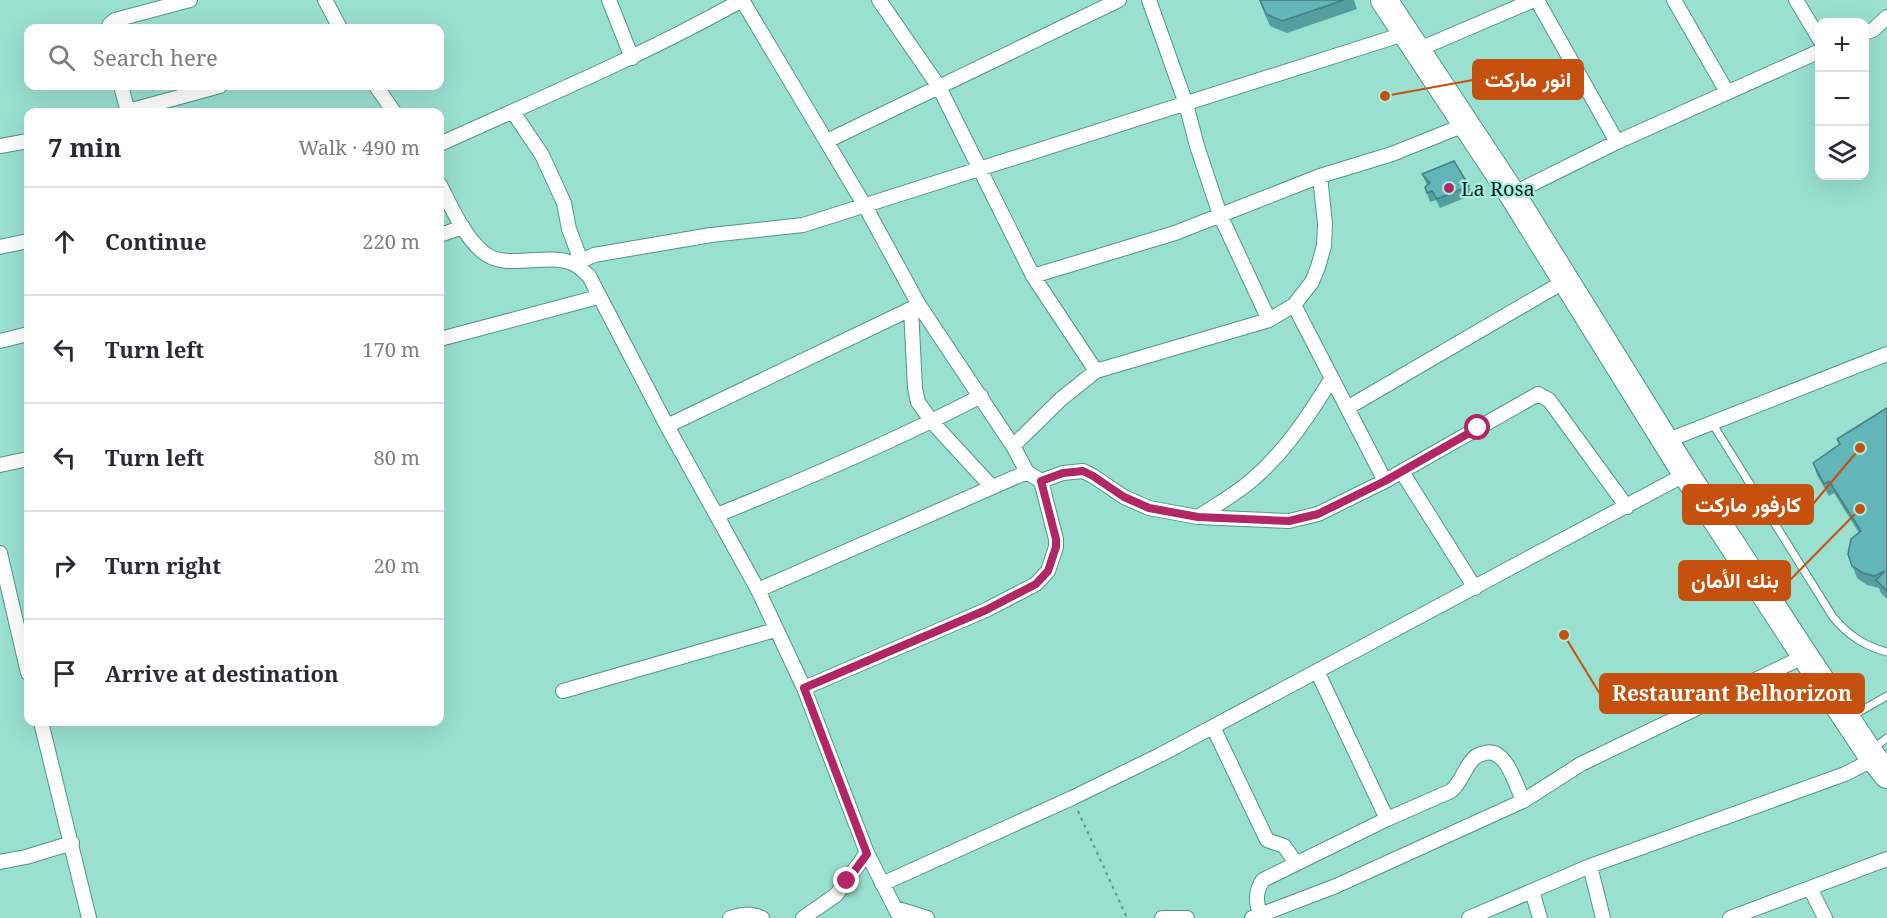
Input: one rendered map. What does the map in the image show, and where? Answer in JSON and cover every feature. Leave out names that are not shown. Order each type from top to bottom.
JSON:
[{"type":"highway","points":[[1384,0],[1512,194],[1686,474],[1805,656],[1847,719],[1879,756]]},
{"type":"street","points":[[110,24],[115,20],[190,0]]},
{"type":"street","points":[[325,0],[338,24]]},
{"type":"street","points":[[609,0],[632,58]]},
{"type":"street","points":[[444,142],[632,58],[742,0],[866,206],[915,307],[981,396],[1027,472],[1041,481],[1056,539],[1056,547],[1048,571],[1036,584],[986,610],[804,688]]},
{"type":"street","points":[[879,0],[939,87],[1033,276],[1096,371]]},
{"type":"street","points":[[1149,0],[1186,104],[1220,215],[1269,320]]},
{"type":"street","points":[[444,193],[462,227],[483,252],[499,260],[552,260],[577,263],[594,255],[711,235],[803,225],[1186,104],[1412,41],[1536,0],[1617,142]]},
{"type":"street","points":[[1674,0],[1727,92]]},
{"type":"street","points":[[1796,0],[1815,32]]},
{"type":"street","points":[[827,141],[1112,2]]},
{"type":"street","points":[[1869,31],[1877,27],[1887,17]]},
{"type":"street","points":[[1512,194],[1617,142],[1815,53]]},
{"type":"street","points":[[122,90],[127,108]]},
{"type":"street","points":[[142,108],[206,90]]},
{"type":"street","points":[[379,90],[391,108]]},
{"type":"street","points":[[513,112],[542,155],[564,203],[577,263],[589,276],[667,426],[758,590],[804,688],[867,854],[882,884],[898,913],[927,918]]},
{"type":"street","points":[[1033,276],[1175,233],[1320,176],[1392,154],[1467,124]]},
{"type":"street","points":[[0,146],[24,142]]},
{"type":"street","points":[[1013,446],[1061,399],[1096,371],[1269,320],[1294,305],[1312,282],[1324,246],[1325,224],[1320,176]]},
{"type":"street","points":[[444,234],[462,227]]},
{"type":"street","points":[[0,247],[24,242]]},
{"type":"street","points":[[1347,408],[1565,281]]},
{"type":"street","points":[[444,338],[598,297]]},
{"type":"street","points":[[1294,305],[1385,481]]},
{"type":"street","points":[[915,307],[916,396],[922,410],[932,422],[992,487]]},
{"type":"street","points":[[667,426],[915,307]]},
{"type":"street","points":[[0,341],[24,335]]},
{"type":"street","points":[[1666,441],[1887,354]]},
{"type":"street","points":[[1198,517],[1250,482],[1264,469],[1291,440],[1332,378]]},
{"type":"street","points":[[1041,481],[1063,473],[1083,471],[1124,497],[1149,508],[1198,517],[1289,521],[1301,519],[1318,514],[1385,481],[1538,394],[1548,400],[1627,507]]},
{"type":"street","points":[[717,515],[820,473],[932,422],[981,396]]},
{"type":"street","points":[[0,465],[24,460]]},
{"type":"street","points":[[758,590],[1027,472]]},
{"type":"street","points":[[1402,472],[1475,588]]},
{"type":"street","points":[[882,884],[1072,798],[1213,727],[1686,474]]},
{"type":"street","points":[[0,553],[24,656]]},
{"type":"street","points":[[563,692],[775,630]]},
{"type":"street","points":[[1523,801],[1504,760],[1497,753],[1486,752],[1472,760],[1455,788],[1263,880],[1257,892],[1256,916],[1336,886],[1523,801],[1581,764],[1805,656]]},
{"type":"street","points":[[1317,671],[1387,819]]},
{"type":"street","points":[[42,726],[89,918]]},
{"type":"street","points":[[1213,727],[1267,840],[1284,846],[1296,863]]},
{"type":"street","points":[[1469,918],[1590,866],[1845,774],[1879,756]]},
{"type":"street","points":[[0,862],[72,843]]},
{"type":"street","points":[[803,918],[837,895],[867,854]]},
{"type":"street","points":[[1730,918],[1747,915],[1887,859]]},
{"type":"street","points":[[1590,866],[1603,918]]},
{"type":"street","points":[[1810,888],[1825,918]]},
{"type":"street","points":[[1532,891],[1540,918]]},
{"type":"street","points":[[730,918],[741,914],[762,918]]},
{"type":"street","points":[[1162,918],[1187,918]]},
{"type":"lane","points":[[1712,423],[1833,617],[1847,633],[1862,643],[1887,652]]},
{"type":"lane","points":[[1847,719],[1887,696]]},
{"type":"path","points":[[1072,798],[1127,918]]},
{"type":"building","points":[[1260,0],[1344,0],[1282,21],[1266,14]]},
{"type":"building","name":"La Rosa","points":[[1454,161],[1469,186],[1437,199],[1432,191],[1427,193],[1425,187],[1430,183],[1422,174]]},
{"type":"building","points":[[1887,408],[1887,591],[1876,580],[1885,571],[1874,576],[1863,573],[1852,566],[1848,554],[1851,539],[1861,531],[1829,481],[1824,484],[1813,463],[1840,444],[1837,439]]},
{"type":"place","name":"انور ماركت","points":[[1385,96]]},
{"type":"place","name":"La Rosa","points":[[1449,188]]},
{"type":"place","name":"كارفور ماركت","points":[[1860,448]]},
{"type":"place","name":"بنك الأمان","points":[[1860,509]]},
{"type":"place","name":"Restaurant Belhorizon","points":[[1564,635]]},
{"type":"route","points":[[847,881],[867,854],[839,775],[804,688],[986,610],[1036,584],[1048,571],[1056,547],[1041,481],[1063,473],[1083,471],[1124,497],[1149,508],[1198,517],[1289,521],[1318,514],[1402,472],[1478,428]]}]
